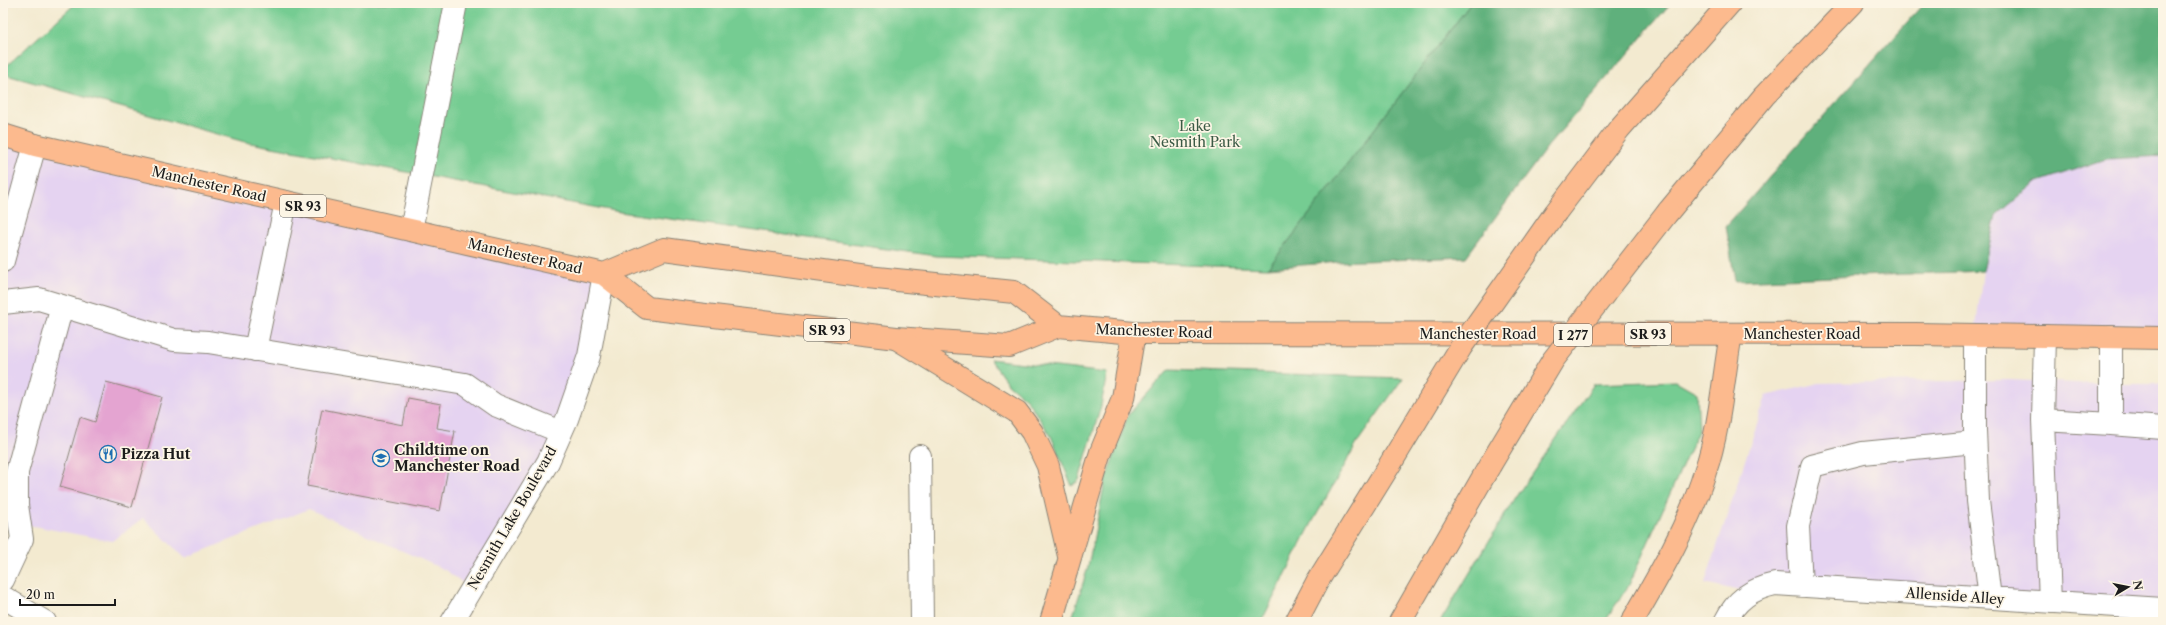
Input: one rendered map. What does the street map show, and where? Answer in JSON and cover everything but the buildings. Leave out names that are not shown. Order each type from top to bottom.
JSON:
[{"type":"main road","points":[[1296,622],[1317,582],[1461,347],[1556,212],[1619,129],[1730,3]]},
{"type":"main road","name":"I 277","points":[[1400,622],[1490,465],[1554,360],[1668,212],[1764,96],[1853,3]]},
{"type":"main road","name":"Manchester Road","points":[[3,135],[35,145],[604,274],[647,308],[896,338],[1009,346],[1058,326],[1134,333],[1975,335],[2163,338]]},
{"type":"main road","points":[[604,274],[664,249],[867,277],[1014,292],[1058,326]]},
{"type":"main road","points":[[1051,622],[1101,452],[1123,398],[1134,333]]},
{"type":"main road","points":[[1632,622],[1678,537],[1705,472],[1713,440],[1731,334]]},
{"type":"main road","points":[[896,338],[1017,412],[1032,432],[1048,466],[1070,558]]},
{"type":"street","points":[[411,230],[456,3]]},
{"type":"street","points":[[3,261],[35,145]]},
{"type":"street","points":[[255,350],[286,202]]},
{"type":"street","name":"Nesmith Lake Boulevard","points":[[452,622],[548,462],[572,407],[589,356],[604,274]]},
{"type":"street","points":[[3,303],[39,299],[174,340],[208,342],[465,384],[495,405],[561,432]]},
{"type":"street","points":[[3,580],[22,539],[17,505],[17,472],[62,306]]},
{"type":"street","points":[[1975,335],[1975,442],[1978,501],[1990,598]]},
{"type":"street","points":[[2045,336],[2043,420],[2050,602]]},
{"type":"street","points":[[2111,337],[2112,424]]},
{"type":"street","points":[[2043,420],[2163,428]]},
{"type":"street","points":[[1801,586],[1798,526],[1812,466],[1863,453],[1975,442]]},
{"type":"street","points":[[920,456],[922,622]]},
{"type":"street","name":"Allenside Alley","points":[[1725,622],[1738,601],[1749,593],[1762,587],[1775,584],[2163,609]]},
{"type":"street","points":[[3,597],[45,622]]},
{"type":"shaded area","points":[[3,135],[604,274],[572,407],[471,589],[445,570],[309,509],[185,558],[143,518],[112,541],[3,520]]},
{"type":"shaded area","points":[[2163,156],[2163,338],[1975,335],[1983,271],[1996,216],[2035,183],[2106,159]]},
{"type":"shaded area","points":[[2009,380],[2099,384],[2163,384],[2163,610],[1749,593],[1705,583],[1766,396],[1819,383]]},
{"type":"green space","name":"Lake Nesmith Park","points":[[76,3],[1471,3],[1268,268],[937,256],[620,212],[245,142],[3,74],[3,69]]},
{"type":"green space","points":[[1471,3],[1671,3],[1548,146],[1466,257],[1338,262],[1268,268]]},
{"type":"green space","points":[[1924,3],[2163,3],[2163,156],[2106,159],[2035,183],[1996,216],[1983,271],[1735,281],[1726,226]]},
{"type":"green space","points":[[990,359],[1107,373],[1101,406],[1079,480],[1072,486],[1051,436],[1027,400],[1008,384]]},
{"type":"green space","points":[[1169,370],[1403,378],[1359,440],[1313,521],[1261,622],[1071,622],[1088,567],[1105,481],[1128,415]]},
{"type":"green space","points":[[1676,381],[1697,393],[1699,429],[1629,585],[1604,622],[1440,622],[1515,498],[1594,384]]},
{"type":"place","name":"Pizza Hut","points":[[108,454]]},
{"type":"place","name":"Childtime on Manchester Road","points":[[381,458]]}]
